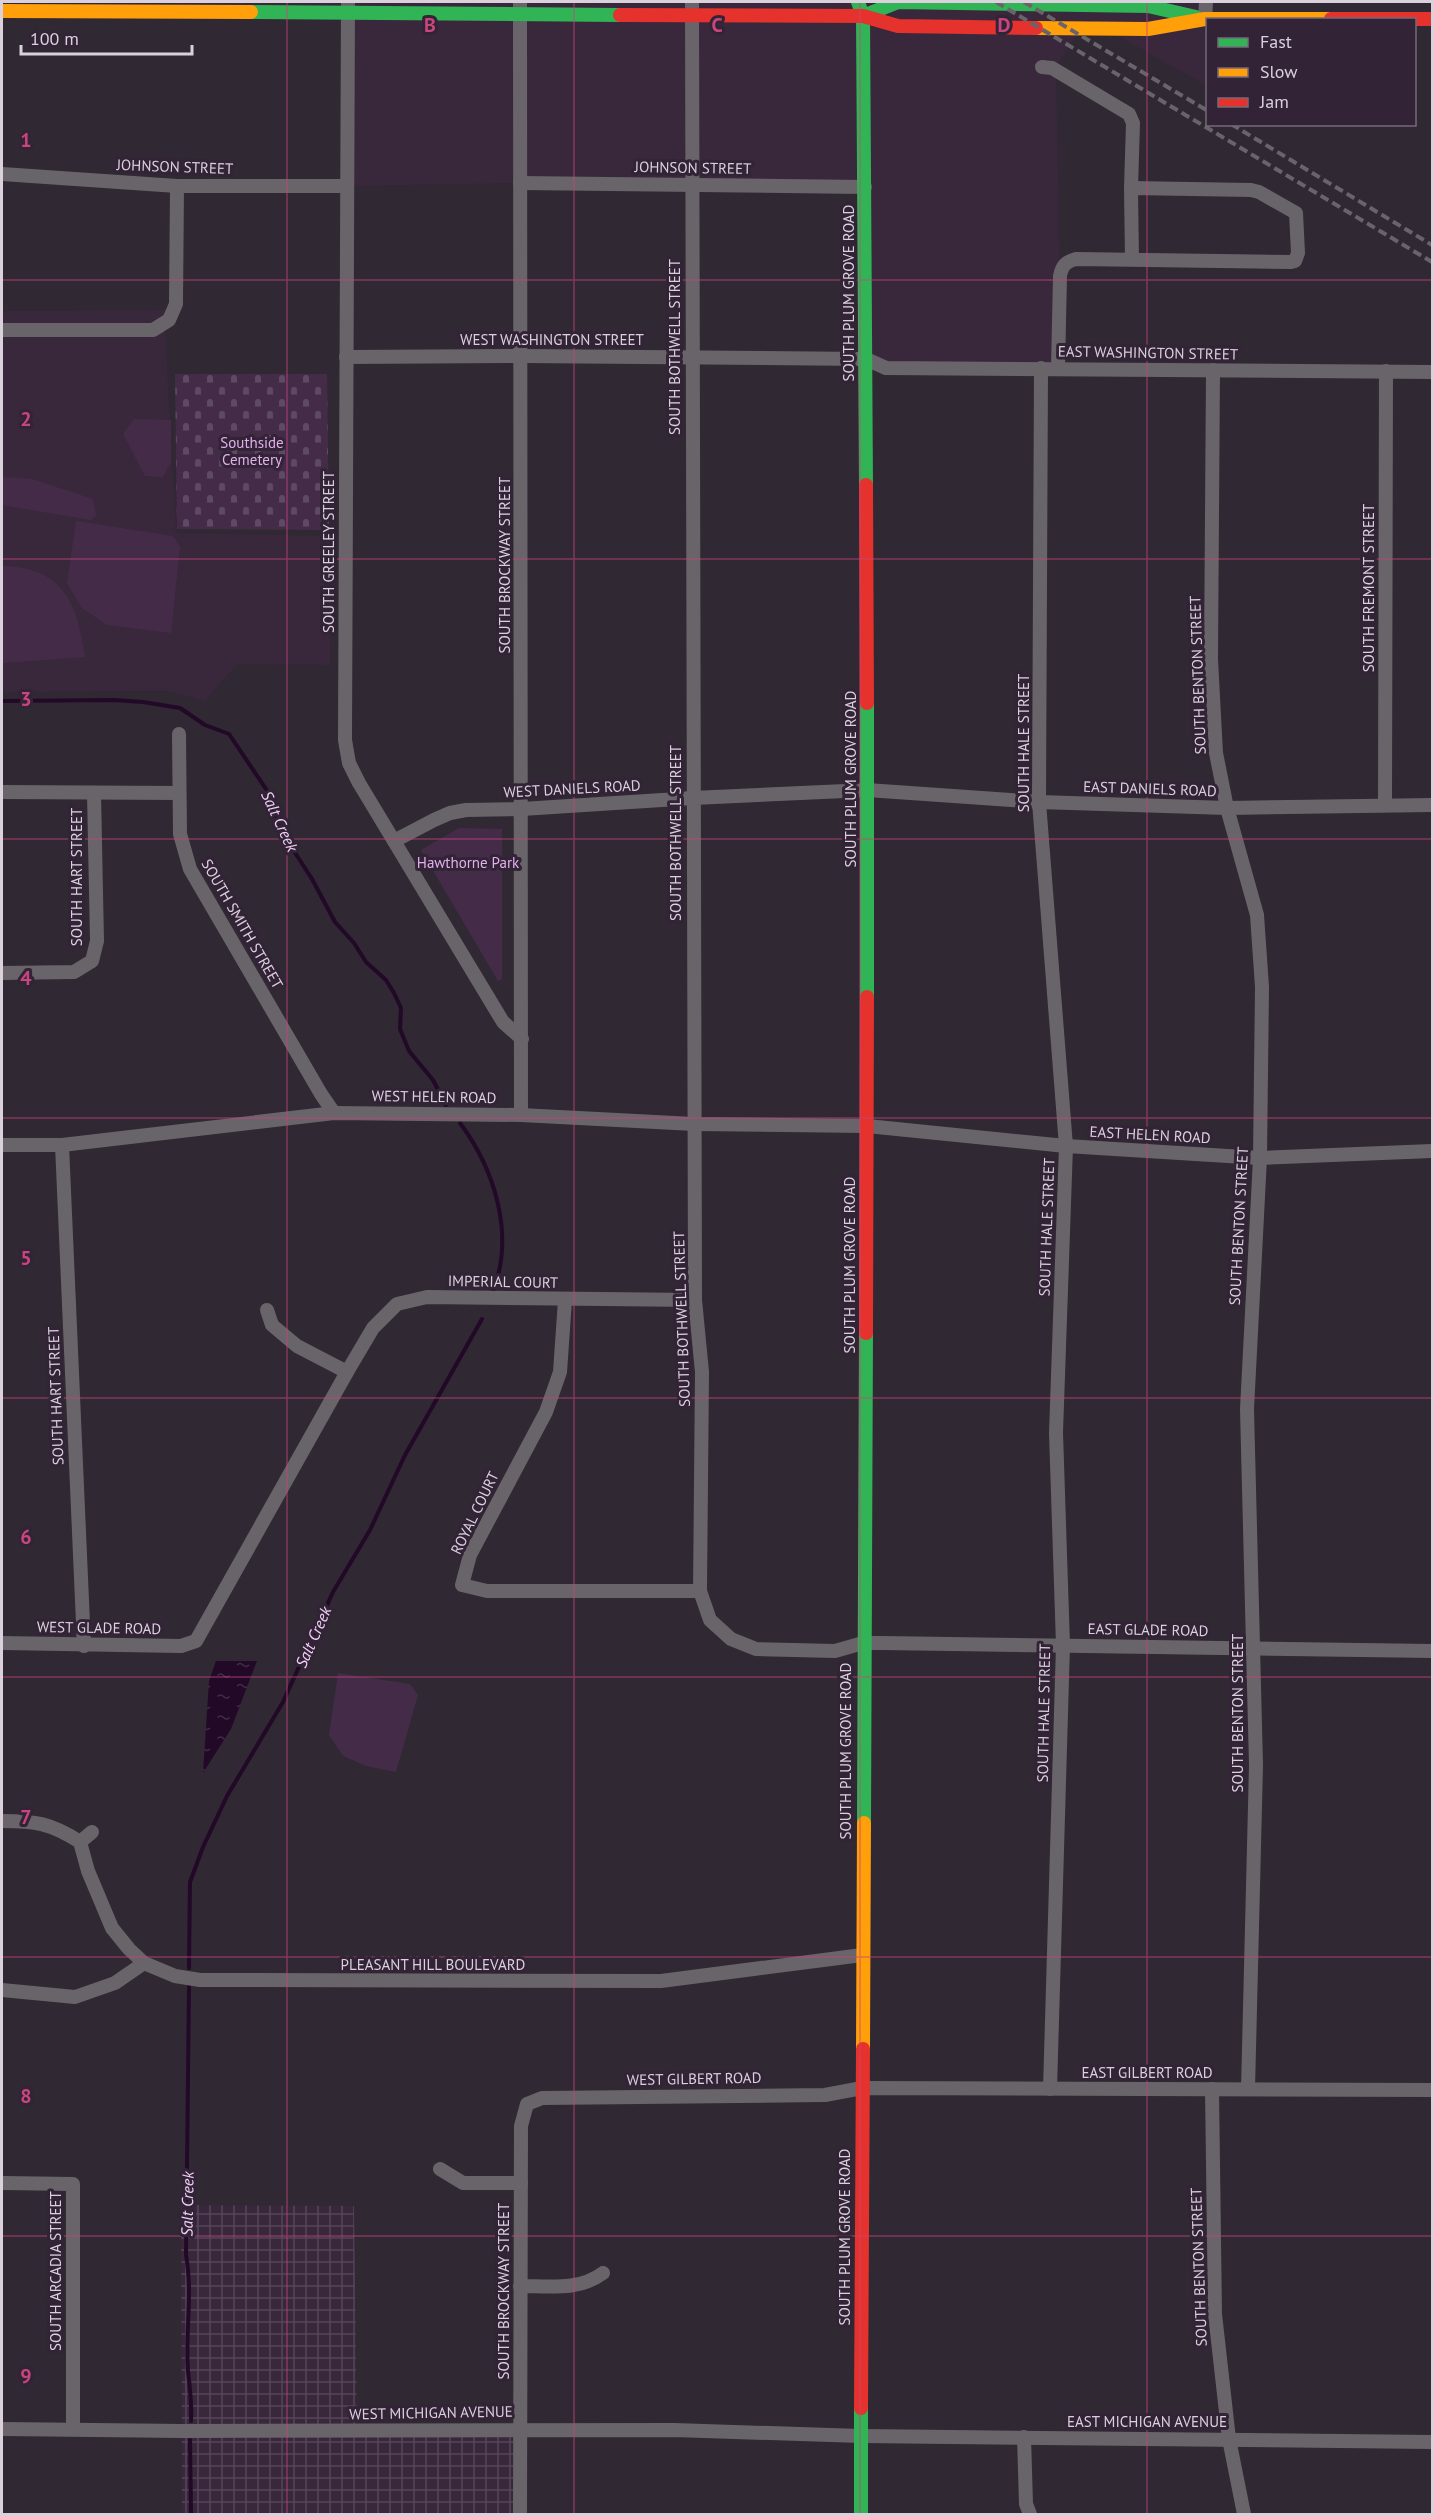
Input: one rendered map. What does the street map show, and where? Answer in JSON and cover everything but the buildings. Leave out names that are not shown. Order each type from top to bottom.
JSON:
[{"type":"main road","points":[[858,2],[863,16]]},
{"type":"main road","points":[[863,16],[871,2]]},
{"type":"main road","points":[[863,16],[898,2],[1148,6],[1205,19]]},
{"type":"main road","points":[[2,11],[176,7],[692,8],[863,16],[898,26],[1148,29],[1205,19]]},
{"type":"main road","name":"SOUTH PLUM GROVE ROAD","points":[[861,2514],[867,1126],[863,16]]},
{"type":"main road","points":[[1416,19],[1432,19]]},
{"type":"street","points":[[1205,19],[1206,2]]},
{"type":"street","name":"SOUTH GREELEY STREET","points":[[348,7],[345,740],[349,763],[394,841],[503,1022],[522,1039]]},
{"type":"street","name":"SOUTH BROCKWAY STREET","points":[[520,8],[521,1115]]},
{"type":"street","name":"SOUTH BOTHWELL STREET","points":[[692,8],[694,1124],[695,1300],[702,1372],[700,1591],[710,1620],[731,1639],[756,1649],[835,1652],[863,1643]]},
{"type":"street","points":[[1042,67],[1052,68],[1129,114],[1133,123],[1132,260]]},
{"type":"street","name":"JOHNSON STREET","points":[[2,174],[177,186],[347,186]]},
{"type":"street","name":"JOHNSON STREET","points":[[519,183],[865,187]]},
{"type":"street","points":[[2,330],[153,330],[169,320],[176,304],[177,186]]},
{"type":"street","points":[[1058,368],[1059,276],[1062,267],[1068,261],[1076,259],[1295,261],[1298,253],[1298,217],[1293,210],[1259,192],[1251,190],[1131,189]]},
{"type":"street","name":"WEST WASHINGTON STREET","points":[[346,357],[866,359]]},
{"type":"street","name":"EAST WASHINGTON STREET","points":[[866,359],[876,366],[886,368],[1432,372]]},
{"type":"street","name":"SOUTH HALE STREET","points":[[1041,368],[1040,802],[1066,1146],[1056,1433],[1063,1645],[1050,2089]]},
{"type":"street","name":"SOUTH BENTON STREET","points":[[1213,370],[1213,707],[1216,753],[1227,808],[1257,915],[1262,987],[1260,1158],[1247,1408],[1255,1649],[1256,1765],[1248,2089]]},
{"type":"street","name":"SOUTH FREMONT STREET","points":[[1385,805],[1386,371]]},
{"type":"street","name":"SOUTH SMITH STREET","points":[[179,734],[180,834],[190,869],[334,1113]]},
{"type":"street","name":"WEST DANIELS ROAD","points":[[394,841],[450,813],[466,810],[867,790]]},
{"type":"street","name":"EAST DANIELS ROAD","points":[[867,790],[1040,802],[1227,808],[1432,805]]},
{"type":"street","points":[[2,792],[178,793]]},
{"type":"street","name":"SOUTH HART STREET","points":[[2,973],[74,972],[92,962],[97,941],[94,793]]},
{"type":"street","name":"WEST HELEN ROAD","points":[[2,1145],[62,1145],[334,1113],[521,1115],[694,1124],[867,1126]]},
{"type":"street","name":"EAST HELEN ROAD","points":[[867,1126],[1066,1146],[1260,1158],[1432,1151]]},
{"type":"street","name":"SOUTH HART STREET","points":[[62,1145],[84,1646]]},
{"type":"street","name":"IMPERIAL COURT","points":[[196,1641],[346,1372],[373,1328],[397,1304],[427,1297],[695,1300]]},
{"type":"street","name":"ROYAL COURT","points":[[565,1300],[560,1372],[546,1412],[470,1555],[462,1585],[487,1591],[700,1591]]},
{"type":"street","points":[[267,1310],[272,1325],[297,1346],[346,1372]]},
{"type":"street","name":"WEST GLADE ROAD","points":[[2,1643],[181,1646],[196,1641]]},
{"type":"street","name":"EAST GLADE ROAD","points":[[863,1643],[1432,1651]]},
{"type":"street","points":[[2,1821],[30,1821],[59,1828],[80,1842],[92,1832]]},
{"type":"street","name":"PLEASANT HILL BOULEVARD","points":[[80,1842],[88,1871],[112,1928],[144,1963],[175,1976],[200,1980],[594,1982],[689,1979],[862,1955]]},
{"type":"street","points":[[2,1990],[75,1997],[115,1983],[144,1963]]},
{"type":"street","name":"EAST GILBERT ROAD","points":[[862,2088],[1432,2090]]},
{"type":"street","name":"WEST GILBERT ROAD","points":[[527,2103],[542,2098],[825,2095],[862,2088]]},
{"type":"street","name":"SOUTH BENTON STREET","points":[[1212,2089],[1215,2314],[1228,2439],[1244,2514]]},
{"type":"street","name":"SOUTH BROCKWAY STREET","points":[[520,2514],[521,2126],[527,2103]]},
{"type":"street","points":[[440,2169],[463,2183],[521,2183]]},
{"type":"street","name":"SOUTH ARCADIA STREET","points":[[2,2183],[73,2184],[73,2429]]},
{"type":"street","points":[[520,2286],[579,2286],[593,2281],[603,2273]]},
{"type":"street","name":"WEST MICHIGAN AVENUE","points":[[2,2428],[297,2431],[674,2430],[861,2436]]},
{"type":"street","name":"EAST MICHIGAN AVENUE","points":[[861,2436],[1432,2442]]},
{"type":"street","points":[[1024,2437],[1026,2505],[1030,2514]]},
{"type":"shaded area","points":[[176,2],[1206,2],[1206,85],[1088,19],[1056,66],[1060,276],[1058,368],[886,368],[866,359],[865,187],[520,183],[347,186],[348,13],[176,12]]},
{"type":"shaded area","points":[[164,310],[176,533],[332,536],[330,665],[237,664],[205,701],[169,691],[2,692],[2,311]]},
{"type":"shaded area","points":[[181,2205],[354,2206],[357,2430],[520,2429],[520,2514],[182,2514]]},
{"type":"green space","name":"Southside Cemetery","points":[[175,374],[327,374],[329,530],[177,529]]},
{"type":"green space","points":[[134,419],[171,420],[171,462],[163,477],[145,476],[123,434]]},
{"type":"green space","points":[[2,477],[32,479],[93,499],[96,516],[90,520],[2,505]]},
{"type":"green space","points":[[76,521],[173,536],[180,547],[171,633],[107,625],[82,608],[67,583]]},
{"type":"green space","points":[[2,566],[23,568],[40,573],[53,581],[71,605],[82,638],[85,657],[2,663]]},
{"type":"green space","name":"Hawthorne Park","points":[[459,828],[502,829],[502,979],[498,981],[421,850]]},
{"type":"green space","points":[[338,1673],[410,1684],[418,1695],[396,1772],[366,1766],[343,1756],[329,1735]]},
{"type":"water","points":[[216,1661],[257,1661],[231,1729],[203,1773],[209,1681]]},
{"type":"waterway","name":"Salt Creek","points":[[2,701],[143,702],[180,708],[205,725],[229,734],[272,798],[279,828],[312,879],[335,922],[354,943],[366,962],[386,980],[394,993],[401,1008],[400,1029],[409,1051],[433,1080],[446,1105]]},
{"type":"waterway","name":"Salt Creek","points":[[460,1123],[483,1161],[498,1204],[502,1248],[493,1291]]},
{"type":"waterway","name":"Salt Creek","points":[[189,1968],[190,1882],[203,1847],[227,1796],[283,1702],[333,1592],[370,1530],[405,1455],[482,1319]]},
{"type":"waterway","name":"Salt Creek","points":[[189,1987],[186,2255],[189,2284],[187,2356],[191,2421]]},
{"type":"waterway","name":"Salt Creek","points":[[190,2440],[191,2514]]},
{"type":"railway","points":[[996,2],[1432,262]]},
{"type":"railway","points":[[1024,2],[1206,110]]},
{"type":"railway","points":[[1234,126],[1432,245]]},
{"type":"traffic: fast","points":[[858,2],[863,16],[866,485]]},
{"type":"traffic: fast","points":[[863,16],[898,2],[1148,6],[1196,17]]},
{"type":"traffic: fast","points":[[251,12],[620,15]]},
{"type":"traffic: fast","points":[[867,703],[867,997]]},
{"type":"traffic: fast","points":[[864,1823],[866,1333]]},
{"type":"traffic: fast","points":[[861,2408],[861,2514]]},
{"type":"traffic: slow","points":[[2,11],[251,12]]},
{"type":"traffic: slow","points":[[1036,28],[1148,29],[1206,19]]},
{"type":"traffic: slow","points":[[863,2049],[864,1823]]},
{"type":"traffic: jam","points":[[620,15],[863,16],[898,26],[1036,28]]},
{"type":"traffic: jam","points":[[1416,19],[1432,19]]},
{"type":"traffic: jam","points":[[866,485],[867,703]]},
{"type":"traffic: jam","points":[[866,1333],[867,997]]},
{"type":"traffic: jam","points":[[861,2408],[863,2049]]}]
